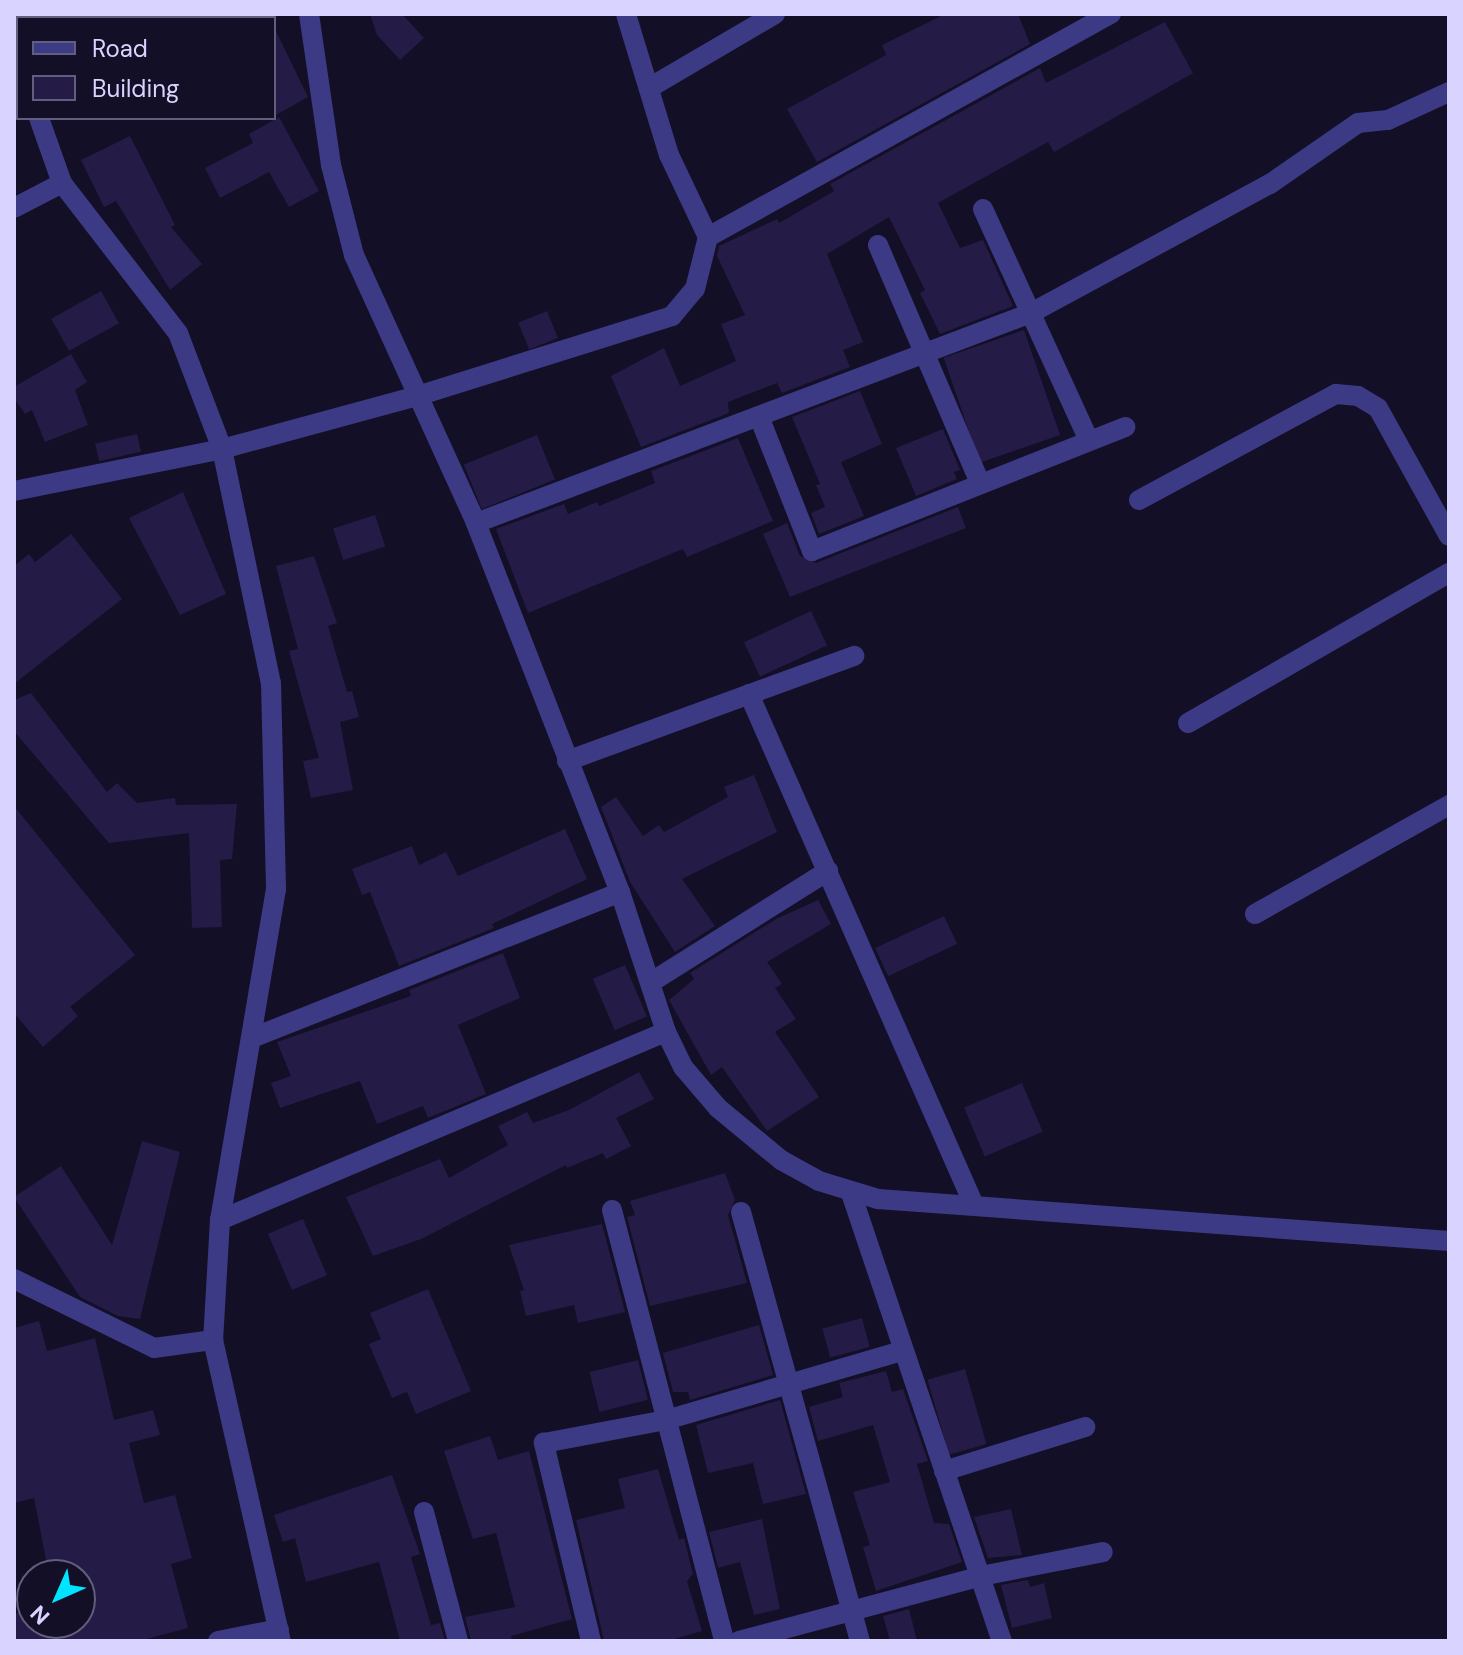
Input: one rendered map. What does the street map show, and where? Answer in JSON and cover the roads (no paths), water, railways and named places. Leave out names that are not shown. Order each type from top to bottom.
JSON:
[{"type":"street","points":[[309,14],[331,165],[354,255],[414,397],[476,523],[620,892],[653,981],[666,1032],[683,1067],[748,1137],[781,1160],[851,1193],[922,1204],[974,1205],[1449,1241]]},
{"type":"street","points":[[14,491],[222,449],[414,397],[672,316],[695,289],[708,237],[669,155],[626,14]]},
{"type":"street","points":[[649,88],[775,14]]},
{"type":"street","points":[[708,237],[1111,14]]},
{"type":"street","points":[[476,523],[924,357],[1031,313],[1270,184],[1358,123],[1388,120],[1449,92]]},
{"type":"street","points":[[40,120],[62,183],[178,333],[222,449],[271,683],[276,889],[220,1220],[213,1340],[280,1635],[218,1641]]},
{"type":"street","points":[[14,208],[62,183]]},
{"type":"street","points":[[983,209],[1089,441]]},
{"type":"street","points":[[878,245],[980,483]]},
{"type":"street","points":[[1139,500],[1336,394],[1358,396],[1378,408],[1449,536]]},
{"type":"street","points":[[760,419],[812,551],[1125,427]]},
{"type":"street","points":[[1188,723],[1449,573]]},
{"type":"street","points":[[567,761],[854,656]]},
{"type":"street","points":[[749,694],[974,1205]]},
{"type":"street","points":[[1255,914],[1449,805]]},
{"type":"street","points":[[653,981],[828,871]]},
{"type":"street","points":[[252,1038],[620,892]]},
{"type":"street","points":[[220,1220],[666,1032]]},
{"type":"street","points":[[851,1193],[1002,1641]]},
{"type":"street","points":[[612,1210],[724,1641]]},
{"type":"street","points":[[741,1212],[860,1641]]},
{"type":"street","points":[[14,1279],[154,1348],[213,1340]]},
{"type":"street","points":[[591,1641],[544,1443],[666,1420],[791,1388],[902,1351]]},
{"type":"street","points":[[944,1471],[1085,1427]]},
{"type":"street","points":[[424,1512],[458,1641]]},
{"type":"street","points":[[739,1641],[852,1608],[981,1576],[1103,1552]]}]
